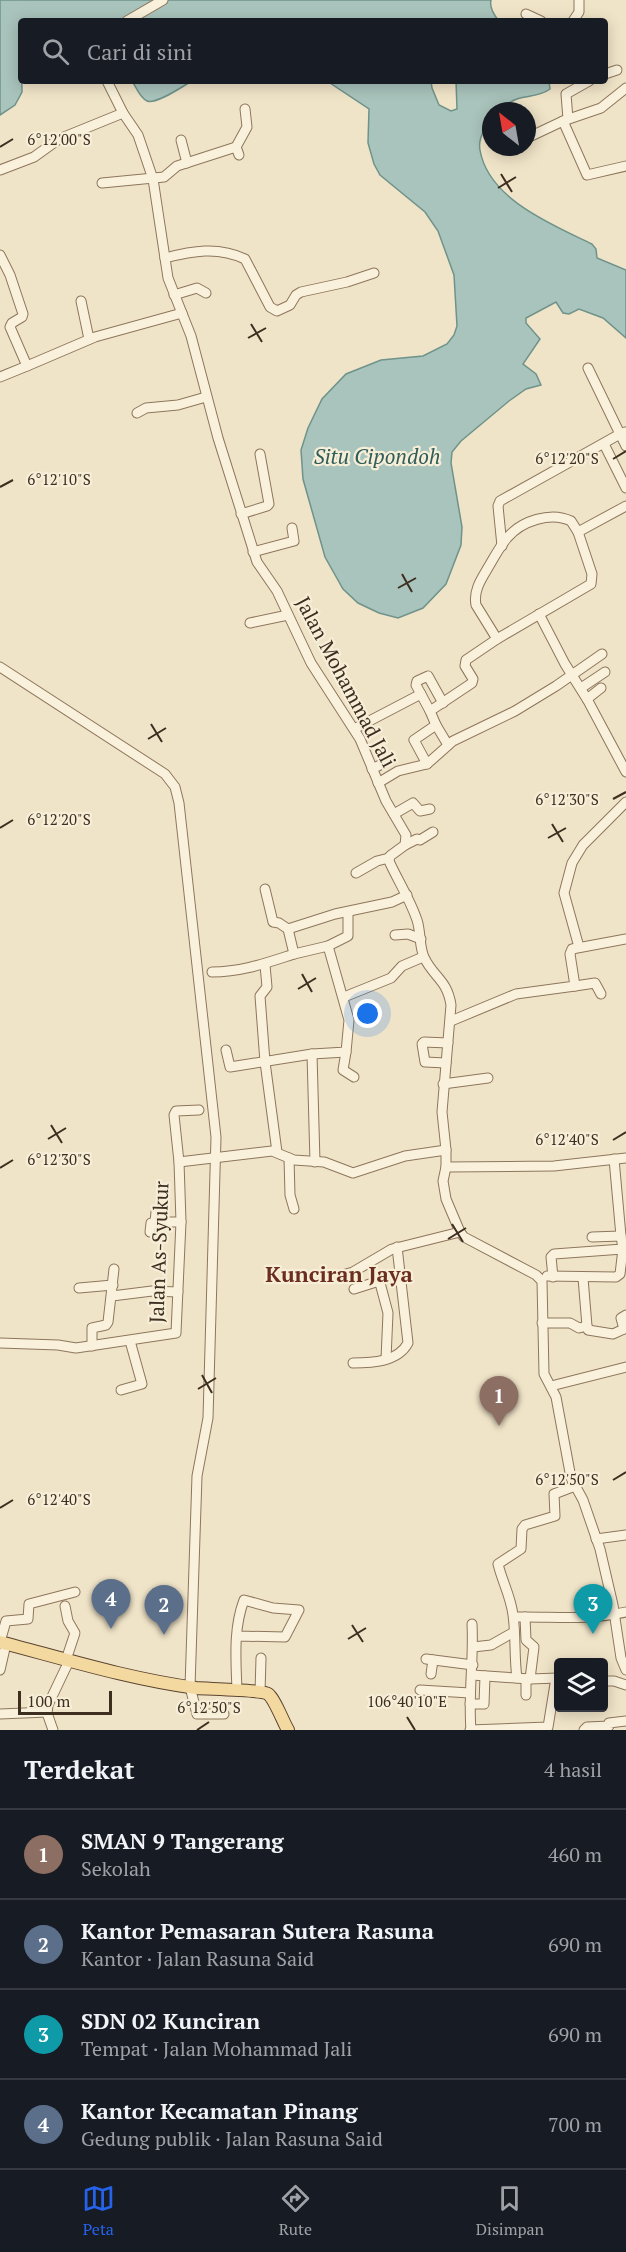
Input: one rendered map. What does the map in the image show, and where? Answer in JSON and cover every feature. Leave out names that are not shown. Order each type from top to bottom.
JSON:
[{"type":"main road","points":[[3,1643],[112,1672],[190,1687],[260,1692],[271,1697],[288,1730]]},
{"type":"street","points":[[132,18],[163,0]]},
{"type":"street","points":[[575,18],[579,12],[579,0]]},
{"type":"street","points":[[526,14],[535,18]]},
{"type":"street","points":[[608,73],[617,70]]},
{"type":"street","name":"Jalan Mohammad Jali","points":[[108,84],[123,113],[138,135],[153,179],[168,278],[191,336],[241,514],[254,552],[260,567],[277,591],[311,663],[354,729],[378,783],[406,836],[405,845]]},
{"type":"street","points":[[571,86],[566,93],[565,120],[586,175],[626,166]]},
{"type":"street","points":[[536,134],[565,120],[601,108],[626,88]]},
{"type":"street","points":[[102,183],[164,177],[170,174],[172,168],[238,151],[247,127],[245,109]]},
{"type":"street","points":[[0,170],[34,156],[59,139],[123,113]]},
{"type":"street","points":[[181,140],[187,163]]},
{"type":"street","points":[[165,258],[187,252],[208,250],[241,256],[248,261],[270,307],[277,311],[290,305],[296,295],[301,292],[347,282],[374,273]]},
{"type":"street","points":[[0,255],[10,275],[23,314],[10,327],[27,366]]},
{"type":"street","points":[[174,295],[197,288],[206,293]]},
{"type":"street","points":[[81,301],[88,339]]},
{"type":"street","points":[[0,377],[88,339],[182,314]]},
{"type":"street","points":[[588,368],[623,433],[626,446]]},
{"type":"street","points":[[137,413],[146,408],[178,405],[207,397]]},
{"type":"street","points":[[502,546],[498,506],[500,501],[623,433]]},
{"type":"street","points":[[604,444],[626,488]]},
{"type":"street","points":[[241,514],[269,504],[260,454]]},
{"type":"street","points":[[578,532],[626,506]]},
{"type":"street","points":[[430,711],[472,683],[473,679],[465,666],[466,660],[538,614],[591,584],[593,580],[578,532],[571,521],[559,516],[537,520],[514,531],[502,546],[479,583],[475,598],[476,604],[497,639]]},
{"type":"street","points":[[254,552],[294,541],[292,528]]},
{"type":"street","points":[[538,614],[626,772]]},
{"type":"street","points":[[250,623],[288,615]]},
{"type":"street","points":[[378,783],[398,771],[427,764],[462,736],[515,711],[602,654]]},
{"type":"street","points":[[0,667],[165,774],[175,787],[179,802],[216,1137],[208,1418],[197,1476],[190,1687],[197,1714],[224,1714]]},
{"type":"street","points":[[581,688],[605,672]]},
{"type":"street","points":[[443,703],[428,676],[416,683],[435,720],[435,725],[448,745]]},
{"type":"street","points":[[587,699],[601,688]]},
{"type":"street","points":[[354,729],[421,694]]},
{"type":"street","points":[[427,764],[415,747],[414,740],[435,725]]},
{"type":"street","points":[[372,769],[384,763]]},
{"type":"street","points":[[394,814],[413,803],[420,811],[430,809]]},
{"type":"street","points":[[579,947],[564,893],[572,862],[583,845],[625,805]]},
{"type":"street","points":[[356,873],[377,861],[389,858],[405,845],[433,832]]},
{"type":"street","points":[[389,858],[418,921],[423,957],[448,990],[451,1005],[443,1084],[442,1112],[446,1150],[444,1191],[460,1232],[470,1241],[539,1276],[583,1278],[618,1276],[623,1259],[623,1221],[614,1159]]},
{"type":"street","points":[[265,889],[273,922],[288,929],[335,914],[392,902],[407,895]]},
{"type":"street","points":[[212,972],[235,972],[328,946],[348,936],[348,913]]},
{"type":"street","points":[[288,929],[294,954]]},
{"type":"street","points":[[395,935],[408,934],[421,939]]},
{"type":"street","points":[[575,986],[570,954],[572,950],[626,939]]},
{"type":"street","points":[[328,946],[349,1020],[343,1070],[354,1077]]},
{"type":"street","points":[[344,997],[391,978],[402,966],[423,957]]},
{"type":"street","points":[[265,965],[267,987],[260,996],[265,1062],[277,1152]]},
{"type":"street","points":[[451,1021],[516,994],[595,982],[601,994]]},
{"type":"street","points":[[446,1063],[425,1062],[422,1044],[424,1042],[448,1043]]},
{"type":"street","points":[[226,1050],[230,1067],[312,1054],[346,1052]]},
{"type":"street","points":[[312,1054],[315,1162]]},
{"type":"street","points":[[443,1084],[488,1078]]},
{"type":"street","points":[[179,1162],[175,1112],[199,1110]]},
{"type":"street","name":"Jalan As-Syukur","points":[[0,1343],[58,1345],[76,1348],[176,1333],[181,1222],[179,1162],[262,1151],[277,1152],[289,1158],[324,1162],[354,1173],[405,1156],[446,1150]]},
{"type":"street","points":[[289,1158],[290,1195],[294,1209]]},
{"type":"street","points":[[446,1167],[554,1166],[626,1158]]},
{"type":"street","points":[[150,1232],[151,1222],[155,1217],[181,1222]]},
{"type":"street","points":[[346,1274],[397,1248],[460,1232]]},
{"type":"street","points":[[592,1237],[623,1243]]},
{"type":"street","points":[[553,1276],[552,1257],[554,1254],[623,1243]]},
{"type":"street","points":[[353,1363],[374,1363],[386,1359],[405,1349],[408,1343],[397,1248]]},
{"type":"street","points":[[92,1346],[92,1328],[106,1325],[108,1322],[114,1269]]},
{"type":"street","points":[[539,1276],[543,1284],[543,1369],[556,1397],[565,1448],[575,1486],[583,1500],[611,1592],[621,1658],[626,1670]]},
{"type":"street","points":[[583,1278],[588,1330],[611,1334],[625,1328],[621,1318],[626,1315]]},
{"type":"street","points":[[354,1289],[376,1282],[380,1283],[388,1313],[386,1359]]},
{"type":"street","points":[[79,1288],[113,1285]]},
{"type":"street","points":[[112,1296],[153,1291],[178,1293]]},
{"type":"street","points":[[542,1323],[570,1323],[579,1328],[587,1326]]},
{"type":"street","points":[[121,1390],[142,1384],[130,1341]]},
{"type":"street","points":[[551,1386],[626,1366]]},
{"type":"street","points":[[526,1695],[513,1632],[514,1617],[509,1594],[498,1564],[521,1550],[522,1529],[525,1526],[555,1516],[554,1494],[575,1486]]},
{"type":"street","points":[[596,1539],[626,1535]]},
{"type":"street","points":[[0,1670],[6,1621],[28,1619],[29,1604],[75,1592]]},
{"type":"street","points":[[237,1636],[285,1637],[298,1610],[273,1608],[244,1600],[237,1618],[237,1636],[237,1691]]},
{"type":"street","points":[[53,1730],[47,1712],[51,1696],[67,1661],[75,1633],[68,1621],[65,1606]]},
{"type":"street","points":[[514,1617],[558,1619],[626,1611]]},
{"type":"street","points":[[524,1679],[534,1647],[526,1640],[525,1617]]},
{"type":"street","points":[[472,1624],[471,1730],[553,1729],[554,1712]]},
{"type":"street","points":[[473,1647],[491,1645],[513,1632]]},
{"type":"street","points":[[260,1692],[261,1658]]},
{"type":"street","points":[[431,1674],[430,1659],[472,1670],[485,1676],[524,1679],[554,1678]]},
{"type":"street","points":[[470,1704],[484,1704],[485,1676]]},
{"type":"street","points":[[608,1680],[626,1685]]},
{"type":"street","points":[[420,1690],[470,1694]]},
{"type":"street","points":[[0,1714],[47,1712]]},
{"type":"street","points":[[584,1730],[587,1727],[609,1726],[609,1723],[626,1721]]},
{"type":"water","points":[[0,0],[159,0],[126,18],[18,18],[18,84],[22,84],[22,92],[15,105],[0,115]]},
{"type":"water","points":[[168,0],[491,0],[491,9],[497,18],[140,18]]},
{"type":"water","points":[[134,84],[187,84],[163,98],[151,101],[147,101]]},
{"type":"water","name":"Situ Cipondoh","points":[[332,84],[431,84],[439,105],[451,111],[457,109],[456,84],[549,84],[550,89],[538,95],[511,102],[482,102],[480,150],[486,167],[495,183],[524,208],[592,244],[596,249],[597,258],[626,270],[626,338],[603,318],[579,309],[569,314],[563,313],[556,302],[526,318],[526,323],[540,339],[523,364],[536,374],[541,385],[526,389],[509,401],[461,441],[452,452],[451,463],[462,527],[461,545],[446,584],[423,608],[398,618],[379,613],[358,603],[343,589],[325,557],[303,479],[301,450],[308,428],[322,399],[346,374],[381,360],[423,356],[447,344],[457,326],[454,275],[438,231],[425,212],[380,175],[368,143],[369,109]]},
{"type":"place","name":"SMAN 9 Tangerang","points":[[499,1426]]},
{"type":"place","name":"Kantor Kecamatan Pinang","points":[[111,1629]]},
{"type":"place","name":"SDN 02 Kunciran","points":[[593,1634]]},
{"type":"place","name":"Kantor Pemasaran Sutera Rasuna","points":[[164,1635]]},
{"type":"district","name":"Kunciran Jaya","points":[[339,1274]]}]
